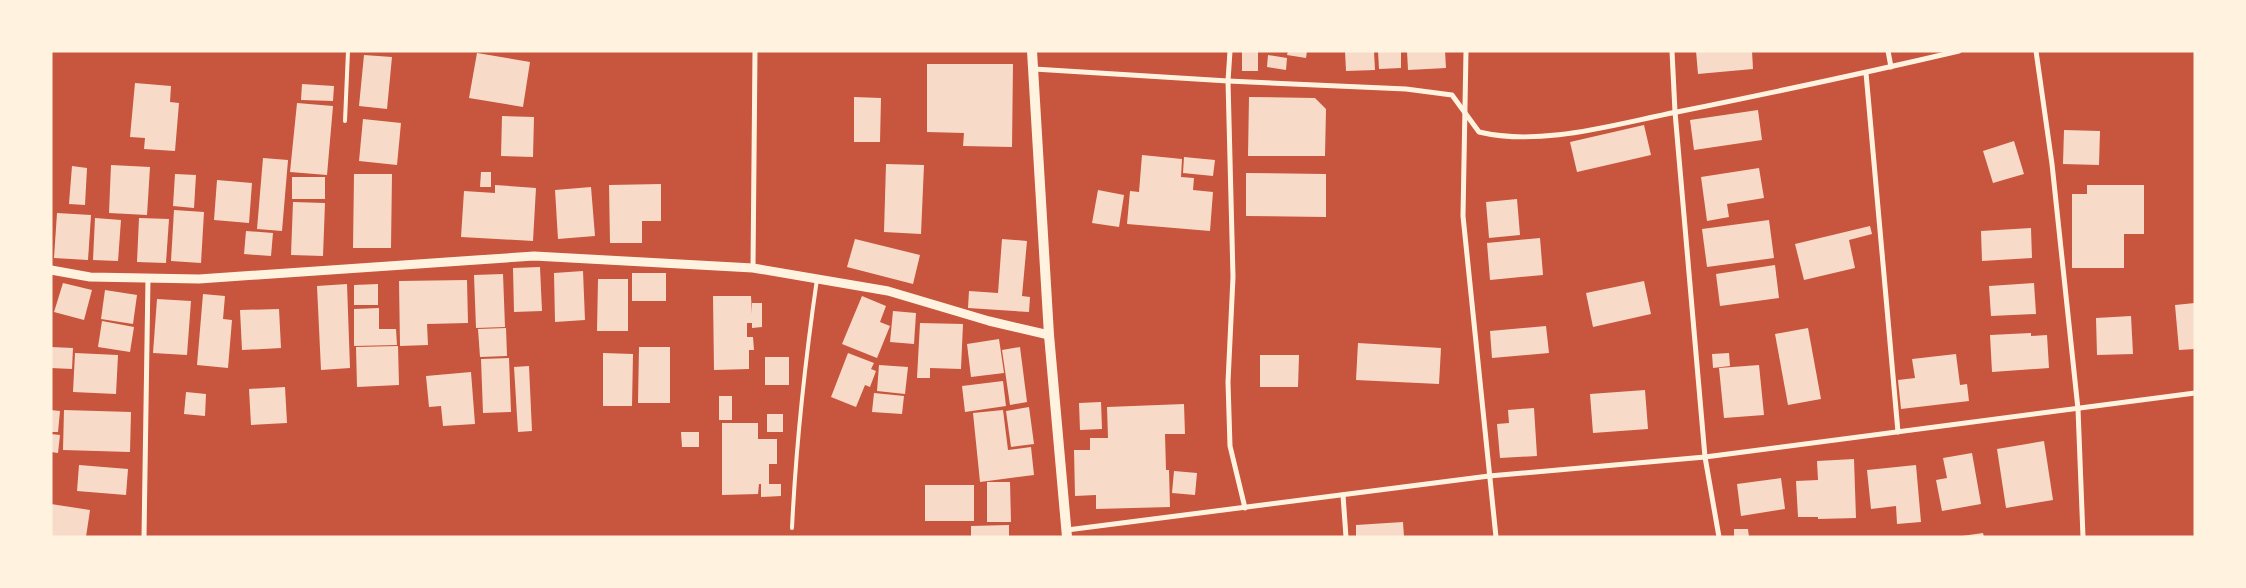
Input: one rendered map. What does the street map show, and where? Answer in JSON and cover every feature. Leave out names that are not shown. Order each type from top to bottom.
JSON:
[{"type":"main road","points":[[1032,51],[1049,335],[1067,534]]},
{"type":"street","points":[[753,268],[755,51]]},
{"type":"street","points":[[1230,51],[1228,81],[1233,277],[1228,382],[1230,446],[1244,508]]},
{"type":"street","points":[[1466,51],[1463,216],[1496,537]]},
{"type":"street","points":[[1672,51],[1675,112],[1705,457],[1719,537]]},
{"type":"street","points":[[1888,51],[1891,67]]},
{"type":"street","points":[[1034,69],[1228,81],[1406,88],[1452,95],[1479,132],[1502,137],[1584,132],[1866,73],[1959,51]]},
{"type":"street","points":[[2036,51],[2052,164],[2078,409],[2082,537]]},
{"type":"street","points":[[1866,73],[1898,432]]},
{"type":"street","points":[[51,270],[90,277],[199,279],[534,256],[753,268],[888,291],[988,321],[1049,335]]},
{"type":"street","points":[[144,537],[148,278]]},
{"type":"street","points":[[1067,534],[1244,508],[1489,476],[1705,457],[2195,393]]},
{"type":"street","points":[[1343,495],[1346,537]]},
{"type":"lane","points":[[345,121],[348,51]]},
{"type":"lane","points":[[792,528],[795,467],[804,368],[817,279]]},
{"type":"building","points":[[1242,51],[1258,51],[1258,71],[1242,71]]},
{"type":"building","points":[[1288,51],[1307,51],[1306,58],[1287,55]]},
{"type":"building","points":[[1345,51],[1374,51],[1375,70],[1346,71]]},
{"type":"building","points":[[1378,51],[1401,51],[1401,68],[1379,69]]},
{"type":"building","points":[[1407,51],[1445,51],[1446,68],[1408,70]]},
{"type":"building","points":[[1696,51],[1752,51],[1753,69],[1698,74]]},
{"type":"building","points":[[477,53],[530,62],[523,107],[469,98]]},
{"type":"building","points":[[364,55],[392,57],[387,109],[359,106]]},
{"type":"building","points":[[1268,55],[1287,58],[1286,70],[1267,67]]},
{"type":"building","points":[[927,64],[1013,64],[1012,147],[963,146],[964,133],[927,132]]},
{"type":"building","points":[[135,83],[171,86],[170,102],[179,103],[175,151],[144,149],[145,138],[130,137]]},
{"type":"building","points":[[302,84],[334,86],[333,101],[301,100]]},
{"type":"building","points":[[854,97],[881,98],[880,142],[854,142]]},
{"type":"building","points":[[1249,97],[1315,98],[1326,109],[1325,156],[1248,156]]},
{"type":"building","points":[[297,103],[333,106],[327,175],[290,172]]},
{"type":"building","points":[[1758,110],[1762,140],[1694,150],[1690,120]]},
{"type":"building","points":[[502,116],[534,117],[533,157],[501,156]]},
{"type":"building","points":[[363,119],[401,123],[397,165],[359,161]]},
{"type":"building","points":[[1644,125],[1651,155],[1577,172],[1570,142]]},
{"type":"building","points":[[2064,130],[2100,131],[2099,165],[2063,164]]},
{"type":"building","points":[[2014,141],[2024,174],[1993,183],[1983,151]]},
{"type":"building","points":[[1142,155],[1182,159],[1181,177],[1194,178],[1193,190],[1213,192],[1210,231],[1127,224],[1130,191],[1139,192]]},
{"type":"building","points":[[1184,157],[1215,160],[1213,176],[1183,173]]},
{"type":"building","points":[[263,158],[288,160],[282,231],[257,229]]},
{"type":"building","points":[[886,164],[924,165],[921,234],[884,232]]},
{"type":"building","points":[[111,165],[150,167],[147,215],[109,213]]},
{"type":"building","points":[[72,166],[87,168],[85,205],[69,204]]},
{"type":"building","points":[[1759,168],[1764,198],[1727,204],[1729,217],[1707,221],[1701,177]]},
{"type":"building","points":[[481,172],[491,172],[491,187],[480,187]]},
{"type":"building","points":[[1246,173],[1326,174],[1326,217],[1246,216]]},
{"type":"building","points":[[175,174],[196,175],[194,208],[173,206]]},
{"type":"building","points":[[354,174],[392,174],[391,248],[353,248]]},
{"type":"building","points":[[292,177],[325,177],[325,199],[292,199]]},
{"type":"building","points":[[217,180],[252,183],[249,223],[214,220]]},
{"type":"building","points":[[661,184],[661,221],[642,221],[642,243],[610,243],[609,185]]},
{"type":"building","points":[[495,185],[536,188],[533,241],[461,237],[464,191],[495,193]]},
{"type":"building","points":[[2087,185],[2144,185],[2144,234],[2124,234],[2124,268],[2072,268],[2072,194],[2087,194]]},
{"type":"building","points":[[591,187],[595,236],[558,239],[555,190]]},
{"type":"building","points":[[1098,190],[1124,195],[1119,227],[1092,223]]},
{"type":"building","points":[[1517,199],[1520,235],[1489,238],[1486,202]]},
{"type":"building","points":[[293,202],[325,203],[323,256],[291,255]]},
{"type":"building","points":[[174,210],[204,212],[201,263],[171,261]]},
{"type":"building","points":[[57,213],[91,215],[88,260],[54,258]]},
{"type":"building","points":[[95,218],[121,220],[118,261],[93,260]]},
{"type":"building","points":[[139,218],[169,219],[166,263],[137,262]]},
{"type":"building","points":[[1769,220],[1774,258],[1707,267],[1702,229]]},
{"type":"building","points":[[1870,226],[1872,234],[1849,240],[1855,268],[1804,280],[1795,244]]},
{"type":"building","points":[[2031,228],[2032,258],[1982,261],[1981,231]]},
{"type":"building","points":[[246,231],[273,233],[271,256],[244,254]]},
{"type":"building","points":[[1540,238],[1543,275],[1490,280],[1487,243]]},
{"type":"building","points":[[855,239],[920,255],[913,284],[847,267]]},
{"type":"building","points":[[1002,239],[1027,241],[1022,296],[1030,297],[1029,312],[968,308],[969,291],[998,293]]},
{"type":"building","points":[[1775,265],[1779,298],[1720,306],[1716,274]]},
{"type":"building","points":[[540,267],[542,311],[514,312],[513,268]]},
{"type":"building","points":[[583,271],[585,320],[555,322],[554,273]]},
{"type":"building","points":[[632,273],[666,273],[666,301],[632,301]]},
{"type":"building","points":[[503,274],[505,327],[476,328],[474,275]]},
{"type":"building","points":[[598,279],[628,279],[628,331],[597,331]]},
{"type":"building","points":[[467,280],[468,323],[427,324],[428,345],[400,346],[399,281]]},
{"type":"building","points":[[1644,281],[1651,314],[1593,327],[1586,293]]},
{"type":"building","points":[[63,283],[92,290],[84,320],[54,312]]},
{"type":"building","points":[[2034,283],[2036,314],[1991,316],[1989,286]]},
{"type":"building","points":[[347,284],[350,368],[321,370],[317,286]]},
{"type":"building","points":[[378,284],[378,305],[354,305],[354,285]]},
{"type":"building","points":[[105,290],[137,295],[133,324],[101,319]]},
{"type":"building","points":[[203,294],[225,296],[223,319],[232,320],[228,368],[197,365]]},
{"type":"building","points":[[713,296],[751,296],[752,314],[752,303],[762,303],[762,327],[752,328],[752,323],[747,323],[747,337],[753,337],[754,350],[749,350],[749,369],[714,370]]},
{"type":"building","points":[[862,296],[886,306],[880,322],[890,326],[877,358],[842,344]]},
{"type":"building","points":[[157,299],[191,301],[187,355],[153,353]]},
{"type":"building","points":[[2195,303],[2195,349],[2179,350],[2175,305]]},
{"type":"building","points":[[379,308],[379,329],[396,329],[397,345],[354,346],[354,309]]},
{"type":"building","points":[[279,309],[281,348],[242,350],[240,310]]},
{"type":"building","points":[[893,311],[916,313],[914,344],[890,342]]},
{"type":"building","points":[[2131,316],[2133,354],[2097,355],[2096,318]]},
{"type":"building","points":[[102,321],[134,327],[130,352],[98,347]]},
{"type":"building","points":[[920,323],[963,324],[961,369],[930,368],[930,378],[917,378]]},
{"type":"building","points":[[1546,326],[1549,353],[1492,358],[1490,331]]},
{"type":"building","points":[[506,328],[507,356],[480,357],[478,329]]},
{"type":"building","points":[[1808,328],[1821,399],[1788,405],[1775,334]]},
{"type":"building","points":[[2031,333],[2031,336],[2047,335],[2049,368],[1992,372],[1990,335]]},
{"type":"building","points":[[999,339],[1004,373],[971,377],[967,344]]},
{"type":"building","points":[[1358,343],[1441,348],[1439,384],[1356,380]]},
{"type":"building","points":[[398,346],[399,385],[357,387],[356,347]]},
{"type":"building","points":[[51,347],[73,348],[72,369],[51,368]]},
{"type":"building","points":[[639,347],[670,347],[670,403],[638,403]]},
{"type":"building","points":[[1020,347],[1027,402],[1010,405],[1002,350]]},
{"type":"building","points":[[75,353],[118,355],[116,394],[73,392]]},
{"type":"building","points":[[603,353],[633,354],[632,406],[603,406]]},
{"type":"building","points":[[848,353],[874,363],[871,369],[876,371],[870,387],[865,385],[856,407],[831,397]]},
{"type":"building","points":[[1729,353],[1730,366],[1713,368],[1712,354]]},
{"type":"building","points":[[1956,354],[1960,385],[1967,384],[1969,401],[1901,409],[1898,380],[1915,378],[1912,359]]},
{"type":"building","points":[[1260,355],[1299,355],[1298,387],[1260,387]]},
{"type":"building","points":[[765,357],[789,357],[789,385],[765,385]]},
{"type":"building","points":[[509,358],[511,412],[483,413],[481,359]]},
{"type":"building","points":[[879,365],[908,367],[905,394],[877,391]]},
{"type":"building","points":[[1759,365],[1764,415],[1724,418],[1719,368]]},
{"type":"building","points":[[529,366],[532,431],[518,432],[514,367]]},
{"type":"building","points":[[471,372],[475,424],[443,426],[441,406],[429,407],[426,376]]},
{"type":"building","points":[[1003,381],[1006,406],[965,412],[962,386]]},
{"type":"building","points":[[285,387],[287,423],[251,425],[249,389]]},
{"type":"building","points":[[1645,390],[1648,429],[1593,433],[1590,394]]},
{"type":"building","points":[[186,392],[206,394],[205,416],[184,414]]},
{"type":"building","points":[[874,393],[904,396],[902,414],[872,412]]},
{"type":"building","points":[[719,396],[732,396],[732,420],[719,420]]},
{"type":"building","points":[[1101,402],[1102,429],[1080,430],[1079,403]]},
{"type":"building","points":[[1184,404],[1185,434],[1165,434],[1166,470],[1169,470],[1170,507],[1096,509],[1096,495],[1075,496],[1074,450],[1090,450],[1090,438],[1108,438],[1107,407]]},
{"type":"building","points":[[1029,407],[1034,444],[1011,447],[1006,411]]},
{"type":"building","points":[[1534,408],[1537,456],[1500,458],[1497,424],[1509,423],[1508,410]]},
{"type":"building","points":[[51,410],[60,411],[58,432],[51,432]]},
{"type":"building","points":[[64,410],[131,412],[130,452],[63,450]]},
{"type":"building","points":[[1003,410],[1008,450],[1031,447],[1034,475],[980,482],[973,413]]},
{"type":"building","points":[[767,414],[783,414],[783,432],[767,432]]},
{"type":"building","points":[[722,423],[758,423],[758,439],[777,439],[777,464],[769,464],[769,484],[781,484],[781,496],[761,497],[761,484],[759,484],[758,494],[722,495]]},
{"type":"building","points":[[681,432],[699,432],[699,447],[682,447]]},
{"type":"building","points":[[51,434],[60,435],[58,453],[51,452]]},
{"type":"building","points":[[2044,441],[2053,500],[2006,508],[1997,449]]},
{"type":"building","points":[[1972,453],[1981,504],[1942,511],[1936,480],[1947,478],[1943,458]]},
{"type":"building","points":[[1854,459],[1856,518],[1818,519],[1818,517],[1798,517],[1796,481],[1818,480],[1817,461]]},
{"type":"building","points":[[79,465],[128,469],[126,495],[77,491]]},
{"type":"building","points":[[1916,465],[1921,522],[1897,524],[1896,506],[1871,509],[1867,470]]},
{"type":"building","points":[[1174,471],[1197,473],[1195,495],[1172,493]]},
{"type":"building","points":[[1781,478],[1785,509],[1741,516],[1737,484]]},
{"type":"building","points":[[987,482],[1010,482],[1011,522],[987,522]]},
{"type":"building","points":[[925,485],[974,485],[974,521],[925,521]]},
{"type":"building","points":[[51,504],[90,510],[86,537],[51,537]]},
{"type":"building","points":[[1403,522],[1404,537],[1356,537],[1356,525]]},
{"type":"building","points":[[1009,525],[1009,537],[971,537],[971,526]]},
{"type":"building","points":[[1734,529],[1748,529],[1749,537],[1734,537]]},
{"type":"building","points":[[1983,533],[1984,537],[1962,537],[1962,536]]}]
